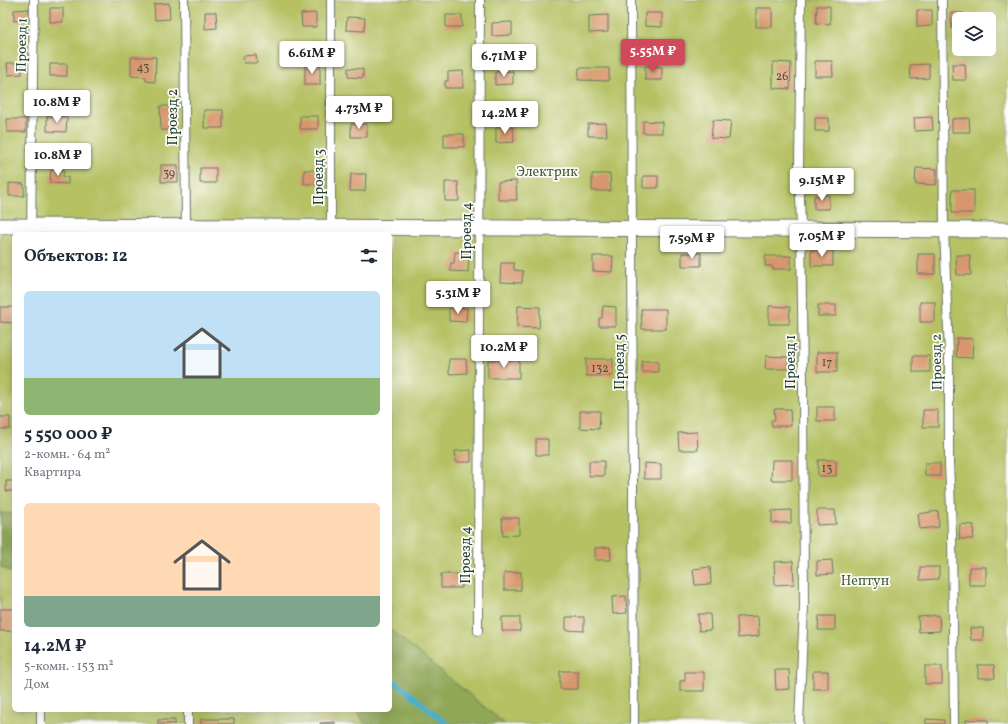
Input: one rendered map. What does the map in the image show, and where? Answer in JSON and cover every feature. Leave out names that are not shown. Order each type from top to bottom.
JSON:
[{"type":"street","points":[[0,226],[31,230],[330,230],[479,228],[1008,230]]},
{"type":"lane","name":"Проезд 1","points":[[31,230],[34,0]]},
{"type":"lane","name":"Проезд 2","points":[[184,0],[186,230]]},
{"type":"lane","name":"Проезд 3","points":[[330,230],[331,0]]},
{"type":"lane","name":"Проезд 4","points":[[478,630],[480,0]]},
{"type":"lane","name":"Проезд 5","points":[[631,0],[634,724]]},
{"type":"lane","name":"Проезд 1","points":[[799,724],[804,606],[802,229],[799,167],[801,0]]},
{"type":"lane","name":"Проезд 2","points":[[942,0],[944,229],[949,354],[949,463],[952,533],[954,724]]},
{"type":"lane","points":[[41,712],[41,724]]},
{"type":"lane","points":[[188,712],[188,724]]},
{"type":"green space","name":"Электрик","points":[[0,0],[1008,0],[1008,724],[505,724],[392,631],[392,232],[12,232],[12,514],[0,513]]},
{"type":"green space","points":[[0,513],[12,514],[12,573],[0,566]]},
{"type":"green space","points":[[0,566],[12,573],[12,712],[357,712],[365,724],[0,724]]},
{"type":"green space","points":[[392,631],[505,724],[365,724],[357,712],[392,712]]},
{"type":"building","points":[[169,3],[170,19],[155,20],[154,4]]},
{"type":"building","points":[[817,6],[830,6],[830,24],[816,23]]},
{"type":"building","points":[[50,8],[63,8],[63,22],[50,22]]},
{"type":"building","points":[[756,8],[772,8],[772,27],[756,27]]},
{"type":"building","points":[[29,9],[29,20],[14,21],[14,10]]},
{"type":"building","points":[[917,10],[932,10],[932,26],[917,27]]},
{"type":"building","points":[[205,12],[216,12],[217,28],[205,29]]},
{"type":"building","points":[[316,13],[316,27],[302,27],[301,14]]},
{"type":"building","points":[[645,13],[662,13],[662,27],[645,26]]},
{"type":"building","points":[[446,15],[462,15],[462,27],[446,27]]},
{"type":"building","points":[[608,15],[608,32],[589,33],[589,16]]},
{"type":"building","points":[[347,17],[365,18],[364,31],[346,30]]},
{"type":"building","points":[[512,22],[512,35],[492,36],[492,23]]},
{"type":"building","points":[[256,55],[257,63],[244,63],[243,56]]},
{"type":"building","points":[[131,57],[156,57],[155,82],[146,81],[146,77],[131,76]]},
{"type":"building","points":[[815,61],[832,61],[833,76],[815,76]]},
{"type":"building","points":[[773,62],[791,63],[790,89],[773,88]]},
{"type":"building","points":[[7,63],[22,63],[22,74],[8,75]]},
{"type":"building","points":[[50,64],[67,64],[67,76],[50,76]]},
{"type":"building","points":[[929,64],[929,78],[911,79],[910,65]]},
{"type":"building","points":[[952,64],[965,64],[966,80],[953,80]]},
{"type":"building","points":[[305,65],[320,65],[320,85],[305,85]]},
{"type":"building","points":[[645,66],[662,67],[662,80],[645,80]]},
{"type":"building","points":[[348,68],[363,69],[363,78],[348,77]]},
{"type":"building","points":[[579,68],[609,68],[609,81],[578,80]]},
{"type":"building","points":[[463,71],[463,88],[445,88],[445,81],[448,81],[448,72]]},
{"type":"building","points":[[513,71],[513,84],[495,85],[495,72]]},
{"type":"building","points":[[160,106],[175,106],[175,130],[161,130]]},
{"type":"building","points":[[204,110],[223,110],[223,128],[204,128]]},
{"type":"building","points":[[47,116],[67,117],[66,132],[47,131]]},
{"type":"building","points":[[300,116],[318,116],[318,129],[300,129]]},
{"type":"building","points":[[932,117],[933,130],[915,131],[914,118]]},
{"type":"building","points":[[815,118],[829,118],[829,131],[815,131]]},
{"type":"building","points":[[969,118],[970,132],[952,132],[952,119]]},
{"type":"building","points":[[7,119],[26,119],[26,132],[7,132]]},
{"type":"building","points":[[713,120],[731,121],[729,139],[711,138]]},
{"type":"building","points":[[643,121],[662,122],[662,133],[643,133]]},
{"type":"building","points":[[606,123],[607,136],[588,136],[588,124]]},
{"type":"building","points":[[351,124],[367,124],[367,137],[351,137]]},
{"type":"building","points":[[496,127],[513,127],[514,142],[496,143]]},
{"type":"building","points":[[444,134],[464,134],[464,147],[444,147]]},
{"type":"building","points":[[161,165],[178,165],[178,182],[161,182]]},
{"type":"building","points":[[200,168],[216,168],[216,183],[200,183]]},
{"type":"building","points":[[916,168],[937,169],[936,185],[915,184]]},
{"type":"building","points":[[51,170],[64,170],[63,177],[68,177],[68,184],[50,183]]},
{"type":"building","points":[[304,170],[320,170],[320,184],[304,184]]},
{"type":"building","points":[[351,174],[366,174],[365,191],[350,191]]},
{"type":"building","points":[[592,174],[610,174],[611,191],[592,191]]},
{"type":"building","points":[[643,176],[658,176],[658,188],[643,188]]},
{"type":"building","points":[[516,181],[517,200],[498,200],[498,182]]},
{"type":"building","points":[[445,182],[458,182],[459,201],[445,201]]},
{"type":"building","points":[[9,183],[24,184],[24,196],[9,196]]},
{"type":"building","points":[[952,190],[974,190],[974,213],[952,213]]},
{"type":"building","points":[[829,195],[829,209],[814,209],[814,196]]},
{"type":"building","points":[[811,250],[833,250],[833,266],[811,266]]},
{"type":"building","points":[[455,252],[469,253],[468,272],[450,271],[451,263],[454,263]]},
{"type":"building","points":[[682,253],[701,253],[701,266],[682,266]]},
{"type":"building","points":[[918,254],[935,254],[935,274],[918,274]]},
{"type":"building","points":[[956,255],[970,255],[971,275],[957,275]]},
{"type":"building","points":[[593,256],[613,256],[612,272],[593,271]]},
{"type":"building","points":[[765,256],[791,256],[791,269],[772,269],[772,266],[765,266]]},
{"type":"building","points":[[501,263],[514,263],[514,270],[523,271],[522,283],[500,282]]},
{"type":"building","points":[[920,302],[935,302],[935,322],[920,322]]},
{"type":"building","points":[[818,305],[836,305],[836,316],[818,316]]},
{"type":"building","points":[[518,306],[540,307],[539,328],[517,327]]},
{"type":"building","points":[[603,306],[616,307],[616,326],[599,326],[599,318],[602,318]]},
{"type":"building","points":[[769,306],[790,307],[789,324],[769,324]]},
{"type":"building","points":[[0,307],[12,307],[12,323],[0,322]]},
{"type":"building","points":[[449,308],[467,308],[466,322],[449,321]]},
{"type":"building","points":[[641,309],[666,309],[666,329],[642,329]]},
{"type":"building","points":[[957,338],[973,339],[972,358],[956,357]]},
{"type":"building","points":[[817,352],[837,352],[837,372],[817,372]]},
{"type":"building","points":[[766,356],[788,357],[788,369],[765,369]]},
{"type":"building","points":[[913,356],[930,356],[930,372],[913,372]]},
{"type":"building","points":[[449,359],[466,359],[467,373],[449,374]]},
{"type":"building","points":[[586,359],[613,359],[613,376],[586,376]]},
{"type":"building","points":[[488,360],[519,360],[519,378],[488,378]]},
{"type":"building","points":[[642,361],[658,361],[658,372],[642,372]]},
{"type":"building","points":[[817,407],[835,407],[835,421],[817,421]]},
{"type":"building","points":[[774,409],[790,409],[791,426],[772,426],[771,420],[775,420]]},
{"type":"building","points":[[923,410],[938,410],[938,427],[923,427]]},
{"type":"building","points":[[580,411],[600,411],[599,429],[580,428]]},
{"type":"building","points":[[0,417],[10,417],[10,429],[0,429]]},
{"type":"building","points":[[697,432],[698,450],[679,450],[678,433]]},
{"type":"building","points":[[536,439],[548,439],[548,455],[536,455]]},
{"type":"building","points":[[471,450],[471,462],[456,462],[455,451]]},
{"type":"building","points":[[772,460],[792,460],[792,480],[771,480]]},
{"type":"building","points":[[818,460],[836,460],[836,476],[818,476]]},
{"type":"building","points":[[589,461],[604,461],[604,476],[589,476]]},
{"type":"building","points":[[644,463],[661,464],[661,479],[644,479]]},
{"type":"building","points":[[925,463],[940,463],[940,476],[925,476]]},
{"type":"building","points":[[6,481],[12,481],[12,491],[6,491]]},
{"type":"building","points":[[791,510],[791,523],[772,523],[772,511]]},
{"type":"building","points":[[817,510],[835,510],[836,524],[817,525]]},
{"type":"building","points":[[938,511],[939,527],[920,529],[918,514]]},
{"type":"building","points":[[502,518],[519,518],[519,535],[503,536]]},
{"type":"building","points":[[960,524],[974,525],[973,539],[959,539]]},
{"type":"building","points":[[610,547],[611,560],[595,560],[595,548]]},
{"type":"building","points":[[832,560],[833,574],[817,575],[817,561]]},
{"type":"building","points":[[793,561],[794,584],[775,585],[774,562]]},
{"type":"building","points":[[710,567],[711,584],[695,585],[693,569]]},
{"type":"building","points":[[920,567],[939,567],[939,579],[920,580]]},
{"type":"building","points":[[969,567],[986,567],[986,585],[969,585]]},
{"type":"building","points":[[521,572],[521,590],[504,590],[504,573]]},
{"type":"building","points":[[441,574],[462,574],[462,588],[441,588]]},
{"type":"building","points":[[626,596],[627,613],[613,614],[612,597]]},
{"type":"building","points":[[0,609],[12,609],[12,631],[0,631]]},
{"type":"building","points":[[698,614],[710,614],[711,630],[699,631]]},
{"type":"building","points":[[939,615],[940,631],[919,632],[918,617]]},
{"type":"building","points":[[758,616],[759,636],[738,638],[737,617]]},
{"type":"building","points":[[819,616],[835,616],[835,630],[818,630]]},
{"type":"building","points":[[502,617],[520,617],[520,631],[502,631]]},
{"type":"building","points":[[566,617],[584,617],[584,631],[566,630]]},
{"type":"building","points":[[970,628],[983,628],[983,640],[971,640]]},
{"type":"building","points":[[978,665],[994,665],[995,678],[978,678]]},
{"type":"building","points":[[925,666],[942,666],[942,684],[925,684]]},
{"type":"building","points":[[775,670],[789,670],[790,689],[776,690]]},
{"type":"building","points":[[560,671],[578,671],[578,689],[560,689]]},
{"type":"building","points":[[813,671],[828,671],[828,689],[813,689]]},
{"type":"building","points":[[685,672],[704,672],[704,691],[680,691],[680,681],[685,681]]},
{"type":"building","points":[[201,719],[234,719],[234,724],[201,724]]},
{"type":"building","points":[[926,719],[944,720],[944,724],[926,724]]},
{"type":"building","points":[[158,720],[175,720],[175,724],[158,724]]},
{"type":"building","points":[[966,720],[988,720],[988,724],[966,724]]},
{"type":"building","points":[[335,722],[335,724],[320,724],[320,723]]},
{"type":"waterway","points":[[392,679],[447,724]]},
{"type":"park label","name":"Нептун","points":[[865,580]]}]
